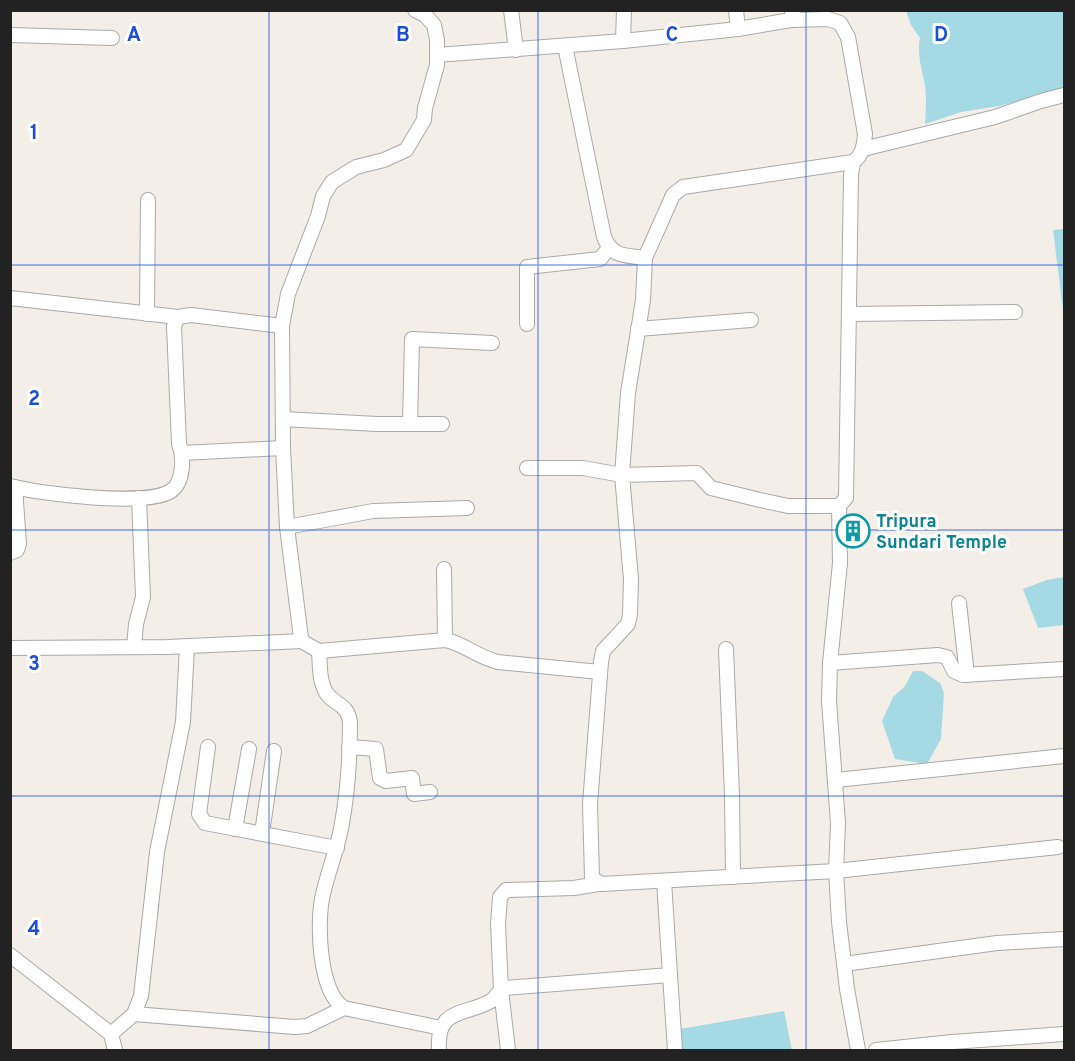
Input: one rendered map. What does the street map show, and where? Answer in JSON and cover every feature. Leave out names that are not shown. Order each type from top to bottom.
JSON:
[{"type":"street","points":[[302,641],[287,527],[283,448],[282,326],[288,294],[318,216],[322,196],[332,183],[356,166],[384,160],[406,150],[424,120],[437,65],[437,55],[434,25],[425,15],[416,10]]},
{"type":"street","points":[[511,10],[516,50]]},
{"type":"street","points":[[623,41],[624,10]]},
{"type":"street","points":[[736,10],[738,29]]},
{"type":"street","points":[[437,55],[623,41],[738,29],[792,15],[840,22],[848,37],[865,134],[860,157],[854,162],[683,187],[673,195],[645,258],[643,300],[628,393],[622,475],[631,579],[630,614],[628,624],[603,651],[600,672],[590,821],[592,878],[598,884]]},
{"type":"street","points":[[10,35],[112,38]]},
{"type":"street","points":[[565,46],[604,237],[609,248],[619,255],[645,258]]},
{"type":"street","points":[[863,149],[994,117],[1065,95]]},
{"type":"street","points":[[527,468],[583,468],[622,475],[696,473],[711,488],[760,500],[788,506],[843,505],[846,498],[851,175],[854,162]]},
{"type":"street","points":[[147,314],[148,200]]},
{"type":"street","points":[[527,324],[527,267],[600,259],[609,248]]},
{"type":"street","points":[[10,298],[147,314],[178,317],[192,315],[282,326]]},
{"type":"street","points":[[849,314],[1015,312]]},
{"type":"street","points":[[10,553],[17,550],[19,544],[13,487],[63,496],[139,498],[165,494],[174,489],[179,482],[182,453],[179,444],[174,326],[178,317]]},
{"type":"street","points":[[638,329],[751,320]]},
{"type":"street","points":[[410,424],[412,339],[492,343]]},
{"type":"street","points":[[283,419],[377,424],[442,424]]},
{"type":"street","points":[[182,453],[283,448]]},
{"type":"street","points":[[134,647],[136,624],[143,597],[139,498]]},
{"type":"street","points":[[839,506],[840,563],[830,663],[829,701],[836,780],[838,837],[836,871],[844,964],[858,1050]]},
{"type":"street","points":[[287,527],[373,511],[467,508]]},
{"type":"street","points":[[444,569],[445,640]]},
{"type":"street","points":[[959,603],[967,675]]},
{"type":"street","points":[[10,648],[187,647],[302,641],[319,651],[445,640],[483,658],[498,662],[600,672]]},
{"type":"street","points":[[111,1034],[134,1014],[141,996],[157,852],[183,722],[187,647]]},
{"type":"street","points":[[726,649],[733,877]]},
{"type":"street","points":[[319,651],[321,676],[326,692],[343,706],[350,717],[345,800],[337,848],[322,900],[321,927],[327,981],[333,997],[344,1008],[441,1028]]},
{"type":"street","points":[[830,663],[939,655],[947,657],[956,674],[1065,669]]},
{"type":"street","points":[[208,747],[199,814],[205,823],[337,848]]},
{"type":"street","points":[[349,747],[376,749],[380,778],[386,781],[412,778],[414,794],[430,792]]},
{"type":"street","points":[[235,828],[249,749]]},
{"type":"street","points":[[262,833],[274,751]]},
{"type":"street","points":[[836,780],[1065,756]]},
{"type":"street","points":[[508,1050],[501,990],[498,924],[500,897],[506,890],[574,888],[598,884],[836,871],[1058,848]]},
{"type":"street","points":[[664,881],[675,1050]]},
{"type":"street","points":[[844,964],[996,943],[1065,939]]},
{"type":"street","points":[[10,955],[111,1034],[115,1050]]},
{"type":"street","points":[[439,1050],[441,1028],[456,1014],[492,1001],[501,990],[670,975]]},
{"type":"street","points":[[134,1014],[295,1027],[307,1026],[344,1008]]},
{"type":"street","points":[[876,1050],[1065,1034]]},
{"type":"water","points":[[906,11],[1064,11],[1064,95],[1043,95],[999,106],[961,112],[925,124],[926,97],[919,53],[920,38],[911,25]]},
{"type":"water","points":[[1064,229],[1064,318],[1053,230]]},
{"type":"water","points":[[1064,577],[1064,625],[1038,628],[1023,589],[1047,580]]},
{"type":"water","points":[[913,671],[922,671],[940,683],[944,693],[941,739],[927,764],[895,759],[882,721],[893,697],[905,686]]},
{"type":"water","points":[[784,1011],[792,1050],[681,1050],[680,1029]]},
{"type":"place","name":"Tripura Sundari Temple","points":[[853,531]]}]
